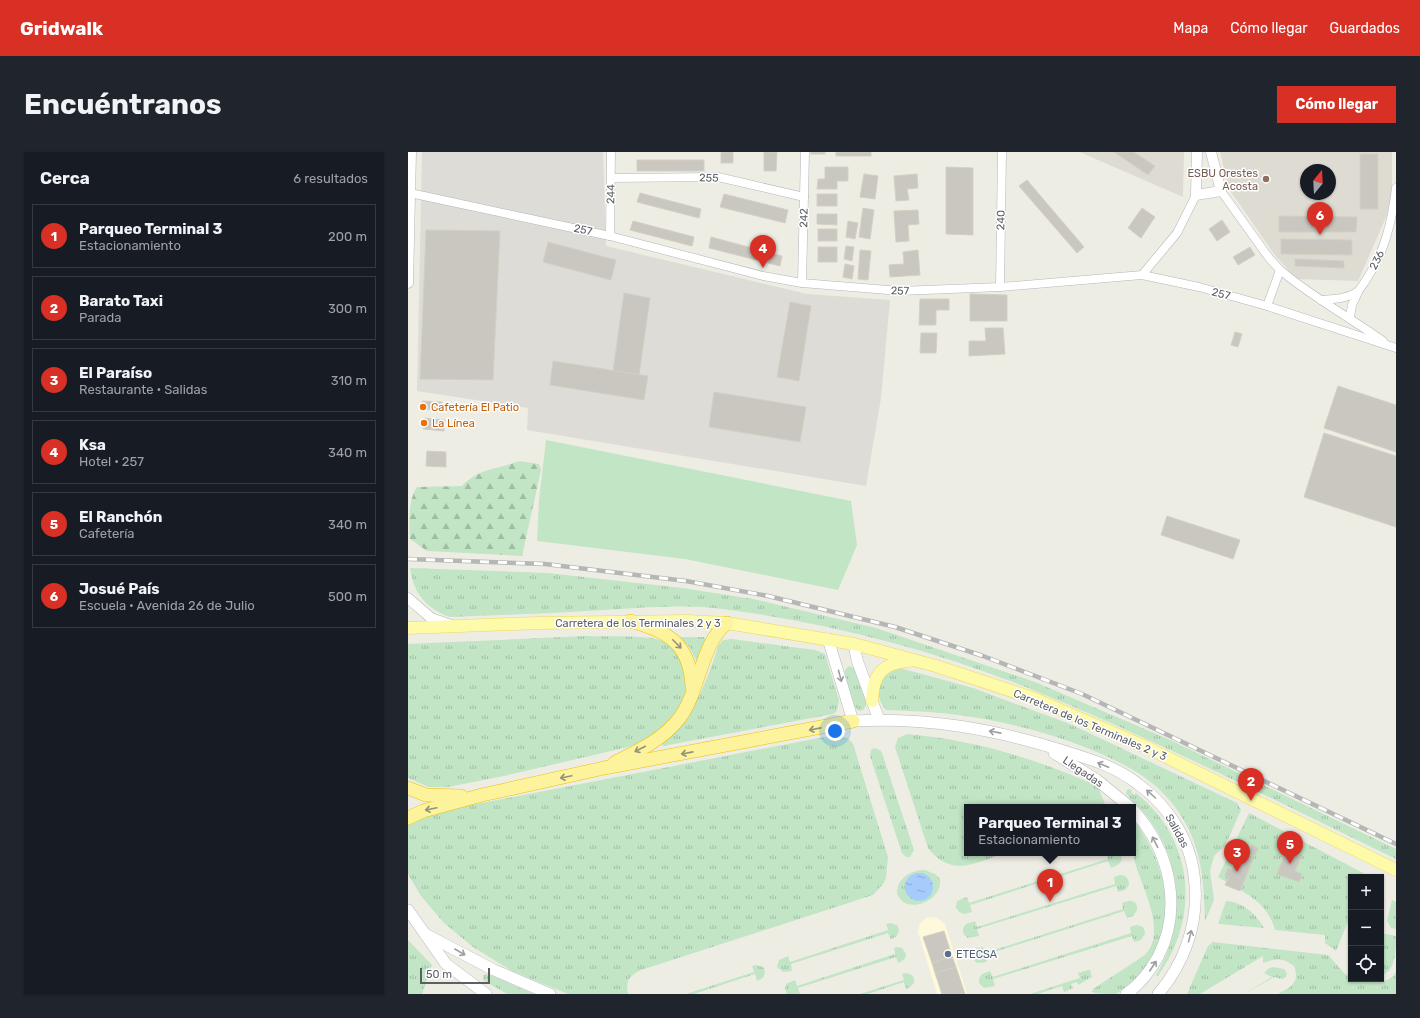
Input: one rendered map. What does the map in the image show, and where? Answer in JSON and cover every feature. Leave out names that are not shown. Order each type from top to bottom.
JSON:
[{"type":"highway","points":[[630,621],[656,630],[679,645],[689,662],[693,691]]},
{"type":"highway","points":[[604,768],[655,742],[678,720],[693,691],[712,640],[718,630],[727,623]]},
{"type":"highway","points":[[408,818],[423,811],[482,795],[604,768],[854,721]]},
{"type":"highway","points":[[408,788],[426,796],[482,795]]},
{"type":"main road","name":"Carretera de los Terminales 2 y 3","points":[[408,628],[630,621],[727,623],[828,638],[854,644],[918,661],[1033,698],[1103,728],[1196,771],[1396,870]]},
{"type":"main road","points":[[828,638],[854,721],[879,720],[944,724],[993,731],[1033,741]]},
{"type":"main road","points":[[854,644],[879,720]]},
{"type":"main road","points":[[872,701],[874,685],[880,671],[896,662],[918,661]]},
{"type":"main road","name":"Llegadas","points":[[1033,741],[1078,767],[1119,796],[1127,804]]},
{"type":"main road","name":"Salidas","points":[[1033,741],[1104,764],[1122,773],[1149,792],[1170,815],[1185,842],[1192,859],[1196,890],[1194,918],[1186,948],[1170,978],[1158,994]]},
{"type":"main road","points":[[1126,994],[1141,982],[1154,964],[1169,930],[1172,906],[1170,885],[1164,862],[1152,836],[1136,814]]},
{"type":"main road","points":[[408,910],[446,964],[486,994]]},
{"type":"main road","points":[[425,934],[494,970],[550,994]]},
{"type":"street","points":[[408,283],[411,152]]},
{"type":"street","name":"244","points":[[610,236],[611,152]]},
{"type":"street","name":"242","points":[[802,283],[805,152]]},
{"type":"street","name":"240","points":[[1000,287],[1002,152]]},
{"type":"street","points":[[1142,275],[1177,233],[1196,195],[1197,152]]},
{"type":"street","points":[[1196,195],[1221,191],[1211,152]]},
{"type":"street","name":"255","points":[[611,178],[718,177],[804,197]]},
{"type":"street","name":"236","points":[[1350,318],[1352,306],[1358,292],[1374,269],[1386,241],[1393,216],[1396,188]]},
{"type":"street","name":"257","points":[[1221,191],[1269,258],[1280,270],[1321,300],[1393,347]]},
{"type":"street","name":"257","points":[[410,193],[610,236],[763,276],[802,283],[900,292],[1000,287],[1142,275],[1267,306],[1393,347]]},
{"type":"street","points":[[1267,306],[1280,270]]},
{"type":"street","points":[[1321,300],[1345,297],[1358,292]]},
{"type":"street","points":[[408,598],[431,618],[455,626]]},
{"type":"shaded area","points":[[422,152],[603,152],[606,246],[807,294],[890,300],[881,398],[866,486],[527,430],[528,408],[417,391]]},
{"type":"shaded area","points":[[1080,152],[1184,152],[1183,197],[1098,160]]},
{"type":"shaded area","points":[[1220,152],[1392,152],[1392,191],[1387,215],[1358,281],[1296,279],[1274,254],[1229,189]]},
{"type":"shaded area","points":[[928,917],[937,918],[945,924],[967,994],[937,994],[918,932],[920,923]]},
{"type":"green space","points":[[546,440],[851,501],[857,545],[838,590],[685,559],[537,541],[539,500]]},
{"type":"green space","points":[[519,461],[539,464],[541,470],[522,556],[427,551],[410,539],[409,519],[412,498],[417,487],[462,486],[475,475]]},
{"type":"green space","points":[[410,568],[548,573],[682,588],[753,599],[876,628],[1035,682],[1168,739],[1396,849],[1396,859],[1125,729],[995,675],[916,649],[836,629],[714,608],[633,608],[450,617],[434,609],[422,598],[414,585]]},
{"type":"green space","points":[[586,636],[627,636],[658,639],[665,642],[675,650],[688,683],[687,693],[683,703],[676,713],[657,731],[647,738],[628,747],[504,776],[448,787],[429,787],[408,778],[408,644]]},
{"type":"green space","points":[[680,637],[704,637],[707,641],[698,664],[690,648]]},
{"type":"green space","points":[[731,639],[815,650],[825,654],[839,700],[837,711],[833,714],[663,746],[662,744],[682,723],[690,712],[704,686],[718,646],[723,640]]},
{"type":"green space","points":[[849,666],[856,669],[867,704],[863,710],[859,711],[855,707],[845,674],[845,670]]},
{"type":"green space","points":[[900,668],[973,688],[1070,724],[1237,803],[1241,810],[1225,846],[1214,856],[1210,871],[1214,900],[1205,921],[1202,874],[1194,841],[1185,822],[1175,807],[1151,782],[1123,764],[1099,753],[1046,734],[1018,726],[964,716],[886,710],[880,701],[878,684],[883,674],[887,671]]},
{"type":"green space","points":[[907,734],[931,737],[979,745],[1024,758],[1070,774],[1093,784],[1099,789],[1105,804],[964,804],[964,856],[997,856],[964,866],[946,863],[928,848],[895,747],[898,738]]},
{"type":"green space","points":[[837,736],[849,739],[853,744],[888,857],[886,878],[883,884],[873,895],[641,970],[629,979],[627,985],[628,994],[568,994],[512,971],[473,947],[444,923],[421,896],[408,874],[408,824],[425,814],[819,738]]},
{"type":"green space","points":[[874,748],[880,750],[882,753],[914,850],[910,857],[906,857],[902,853],[870,756],[871,750]]},
{"type":"green space","points":[[1127,790],[1132,790],[1131,792],[1134,795],[1136,793],[1155,812],[1170,833],[1180,856],[1185,880],[1185,904],[1181,929],[1172,953],[1158,976],[1156,975],[1166,956],[1172,937],[1176,916],[1174,875],[1169,856],[1160,837],[1149,819],[1126,794]]},
{"type":"green space","points":[[1249,813],[1365,874],[1348,874],[1348,921],[1336,951],[1325,943],[1325,935],[1275,930],[1266,911],[1260,904],[1244,892],[1218,877]]},
{"type":"green space","points":[[1136,824],[1152,850],[1164,885],[1166,911],[1164,924],[1156,949],[1142,971],[1123,990],[1116,994],[1094,993],[1092,992],[1093,989],[1145,955],[1152,945],[1154,933],[1153,920],[1146,893],[1133,856],[1136,856]]},
{"type":"green space","points":[[1107,856],[1121,856],[1122,859],[1120,863],[1111,868],[1108,861],[970,905],[972,912],[964,914],[959,912],[956,908],[957,901],[967,897],[969,903],[1108,859]]},
{"type":"green space","points":[[925,870],[935,874],[940,879],[936,894],[930,900],[922,903],[914,905],[907,904],[901,900],[897,893],[899,883],[910,873]]},
{"type":"green space","points":[[1120,875],[1127,878],[1128,881],[1129,885],[1125,890],[1118,892],[1116,886],[977,929],[979,936],[968,938],[963,933],[963,928],[966,924],[975,921],[977,927],[1115,884],[1114,877]]},
{"type":"green space","points":[[1392,900],[1396,902],[1396,929],[1391,928],[1387,921]]},
{"type":"green space","points":[[1128,901],[1134,902],[1137,906],[1137,910],[1133,916],[1127,918],[1124,911],[985,955],[987,962],[977,963],[972,958],[972,953],[975,949],[983,947],[985,953],[1123,909],[1122,903]]},
{"type":"green space","points":[[1226,901],[1243,906],[1257,918],[1264,928],[1218,924]]},
{"type":"green space","points":[[890,923],[897,925],[899,930],[897,936],[891,939],[888,933],[791,964],[792,971],[783,972],[777,967],[779,960],[788,956],[790,962],[888,930],[886,924]]},
{"type":"green space","points":[[1136,925],[1144,930],[1145,934],[1141,940],[1134,942],[1132,936],[993,979],[995,986],[984,988],[979,983],[979,978],[982,974],[990,971],[993,977],[1131,933],[1130,927]]},
{"type":"green space","points":[[1384,934],[1396,936],[1394,959],[1390,969],[1384,974]]},
{"type":"green space","points":[[408,940],[432,965],[422,994],[408,994]]},
{"type":"green space","points":[[1213,942],[1328,955],[1345,974],[1348,975],[1348,982],[1384,982],[1396,972],[1396,994],[1278,994],[1294,983],[1296,972],[1294,966],[1283,960],[1272,960],[1263,963],[1263,956],[1200,994],[1187,994],[1208,946]]},
{"type":"green space","points":[[894,948],[902,948],[906,954],[903,961],[898,963],[896,957],[798,988],[800,994],[787,994],[785,989],[786,984],[795,980],[797,986],[895,954]]},
{"type":"green space","points":[[756,965],[763,967],[765,971],[764,976],[757,981],[755,974],[694,994],[686,994],[754,972],[752,966]]},
{"type":"green space","points":[[1274,967],[1284,969],[1287,973],[1286,977],[1282,979],[1274,977],[1244,994],[1272,977],[1264,973],[1269,968]]},
{"type":"green space","points":[[1090,970],[1092,977],[1078,985],[1077,982],[1071,984],[1073,988],[1064,992],[1062,986],[1038,994],[1030,994],[1080,978],[1078,973]]},
{"type":"green space","points":[[906,973],[912,975],[914,980],[911,987],[906,989],[904,982],[868,994],[860,994],[904,980],[902,974]]},
{"type":"green space","points":[[487,974],[534,994],[507,994],[483,980],[483,975]]},
{"type":"water","points":[[919,873],[929,877],[933,887],[929,897],[919,901],[909,897],[905,887],[909,877]]},
{"type":"building","points":[[721,152],[733,152],[733,163],[721,163]]},
{"type":"building","points":[[764,152],[777,152],[776,171],[764,171]]},
{"type":"building","points":[[811,152],[825,152],[825,154],[811,154]]},
{"type":"building","points":[[836,152],[871,152],[871,156],[836,156]]},
{"type":"building","points":[[1114,152],[1134,152],[1155,166],[1148,175]]},
{"type":"building","points":[[1360,154],[1378,154],[1378,209],[1360,209]]},
{"type":"building","points":[[637,160],[704,160],[704,171],[637,171]]},
{"type":"building","points":[[825,167],[848,167],[848,181],[837,181],[837,189],[817,189],[818,179],[825,179]]},
{"type":"building","points":[[946,167],[973,168],[973,235],[946,234]]},
{"type":"building","points":[[864,174],[878,176],[875,199],[860,197]]},
{"type":"building","points":[[917,174],[918,188],[907,189],[909,200],[896,201],[894,176]]},
{"type":"building","points":[[1027,180],[1084,247],[1077,253],[1019,186]]},
{"type":"building","points":[[640,193],[701,209],[699,218],[637,202]]},
{"type":"building","points":[[724,194],[788,210],[785,223],[720,207]]},
{"type":"building","points":[[817,194],[837,194],[837,206],[817,206]]},
{"type":"building","points":[[863,208],[874,210],[870,239],[859,237]]},
{"type":"building","points":[[1142,208],[1155,217],[1141,238],[1128,228]]},
{"type":"building","points":[[918,210],[919,224],[908,225],[909,241],[896,242],[894,211]]},
{"type":"building","points":[[817,214],[837,214],[837,225],[817,224]]},
{"type":"building","points":[[1279,216],[1357,217],[1356,232],[1279,232]]},
{"type":"building","points":[[1222,220],[1230,232],[1217,241],[1209,229]]},
{"type":"building","points":[[633,221],[694,237],[692,246],[630,230]]},
{"type":"building","points":[[848,221],[858,223],[855,239],[846,237]]},
{"type":"building","points":[[818,229],[837,229],[837,241],[818,241]]},
{"type":"building","points":[[426,230],[500,231],[493,380],[420,379]]},
{"type":"building","points":[[711,237],[782,256],[780,266],[709,248]]},
{"type":"building","points":[[1281,239],[1352,240],[1352,255],[1281,254]]},
{"type":"building","points":[[548,242],[616,260],[611,280],[543,262]]},
{"type":"building","points":[[846,246],[854,247],[852,261],[844,259]]},
{"type":"building","points":[[818,247],[837,247],[837,262],[818,262]]},
{"type":"building","points":[[1250,247],[1255,255],[1238,265],[1233,257]]},
{"type":"building","points":[[860,250],[871,251],[868,280],[858,279]]},
{"type":"building","points":[[918,250],[920,275],[890,277],[889,265],[904,264],[903,252]]},
{"type":"building","points":[[1295,259],[1344,261],[1344,268],[1295,266]]},
{"type":"building","points":[[845,264],[854,266],[852,279],[843,277]]},
{"type":"building","points":[[624,293],[650,298],[639,375],[613,371]]},
{"type":"building","points":[[970,294],[1007,295],[1007,321],[970,321]]},
{"type":"building","points":[[920,299],[949,299],[949,310],[936,310],[936,325],[919,325]]},
{"type":"building","points":[[790,302],[811,306],[799,381],[777,377]]},
{"type":"building","points":[[985,328],[1003,328],[1005,354],[969,356],[969,341],[986,341]]},
{"type":"building","points":[[1235,332],[1242,334],[1238,347],[1231,345]]},
{"type":"building","points":[[921,333],[937,333],[936,353],[920,353]]},
{"type":"building","points":[[553,361],[648,376],[644,400],[550,385]]},
{"type":"building","points":[[1338,386],[1396,405],[1396,452],[1324,428]]},
{"type":"building","points":[[714,392],[806,407],[800,442],[709,427]]},
{"type":"building","points":[[422,401],[442,402],[442,410],[422,409]]},
{"type":"building","points":[[424,418],[445,420],[444,431],[423,429]]},
{"type":"building","points":[[1324,433],[1396,456],[1396,527],[1304,497]]},
{"type":"building","points":[[427,451],[446,452],[446,467],[426,466]]},
{"type":"building","points":[[1167,516],[1240,540],[1233,559],[1161,535]]},
{"type":"building","points":[[1252,845],[1258,848],[1255,856],[1248,853]]},
{"type":"building","points":[[1286,851],[1301,857],[1295,871],[1302,874],[1299,882],[1277,874]]},
{"type":"building","points":[[1234,855],[1243,859],[1244,855],[1253,859],[1240,891],[1225,885],[1229,877],[1225,875],[1228,868],[1232,870],[1235,862],[1232,861]]},
{"type":"building","points":[[944,931],[952,956],[932,963],[923,937]]},
{"type":"building","points":[[952,956],[956,967],[935,973],[932,963]]},
{"type":"building","points":[[956,967],[965,994],[942,994],[935,973]]},
{"type":"railway","points":[[408,559],[545,564],[686,581],[768,596],[895,627],[983,656],[1082,694],[1396,844]]},
{"type":"place","name":"ESBU Orestes Acosta","points":[[1266,179]]},
{"type":"place","name":"Josué País","points":[[1320,235]]},
{"type":"place","name":"Ksa","points":[[763,268]]},
{"type":"place","name":"Cafetería El Patio","points":[[423,407]]},
{"type":"place","name":"La Línea","points":[[424,423]]},
{"type":"place","name":"Barato Taxi","points":[[1251,801]]},
{"type":"place","name":"El Ranchón","points":[[1290,864]]},
{"type":"place","name":"El Paraíso","points":[[1237,872]]},
{"type":"place","name":"Parqueo Terminal 3","points":[[1050,902]]},
{"type":"place","name":"ETECSA","points":[[948,954]]}]
